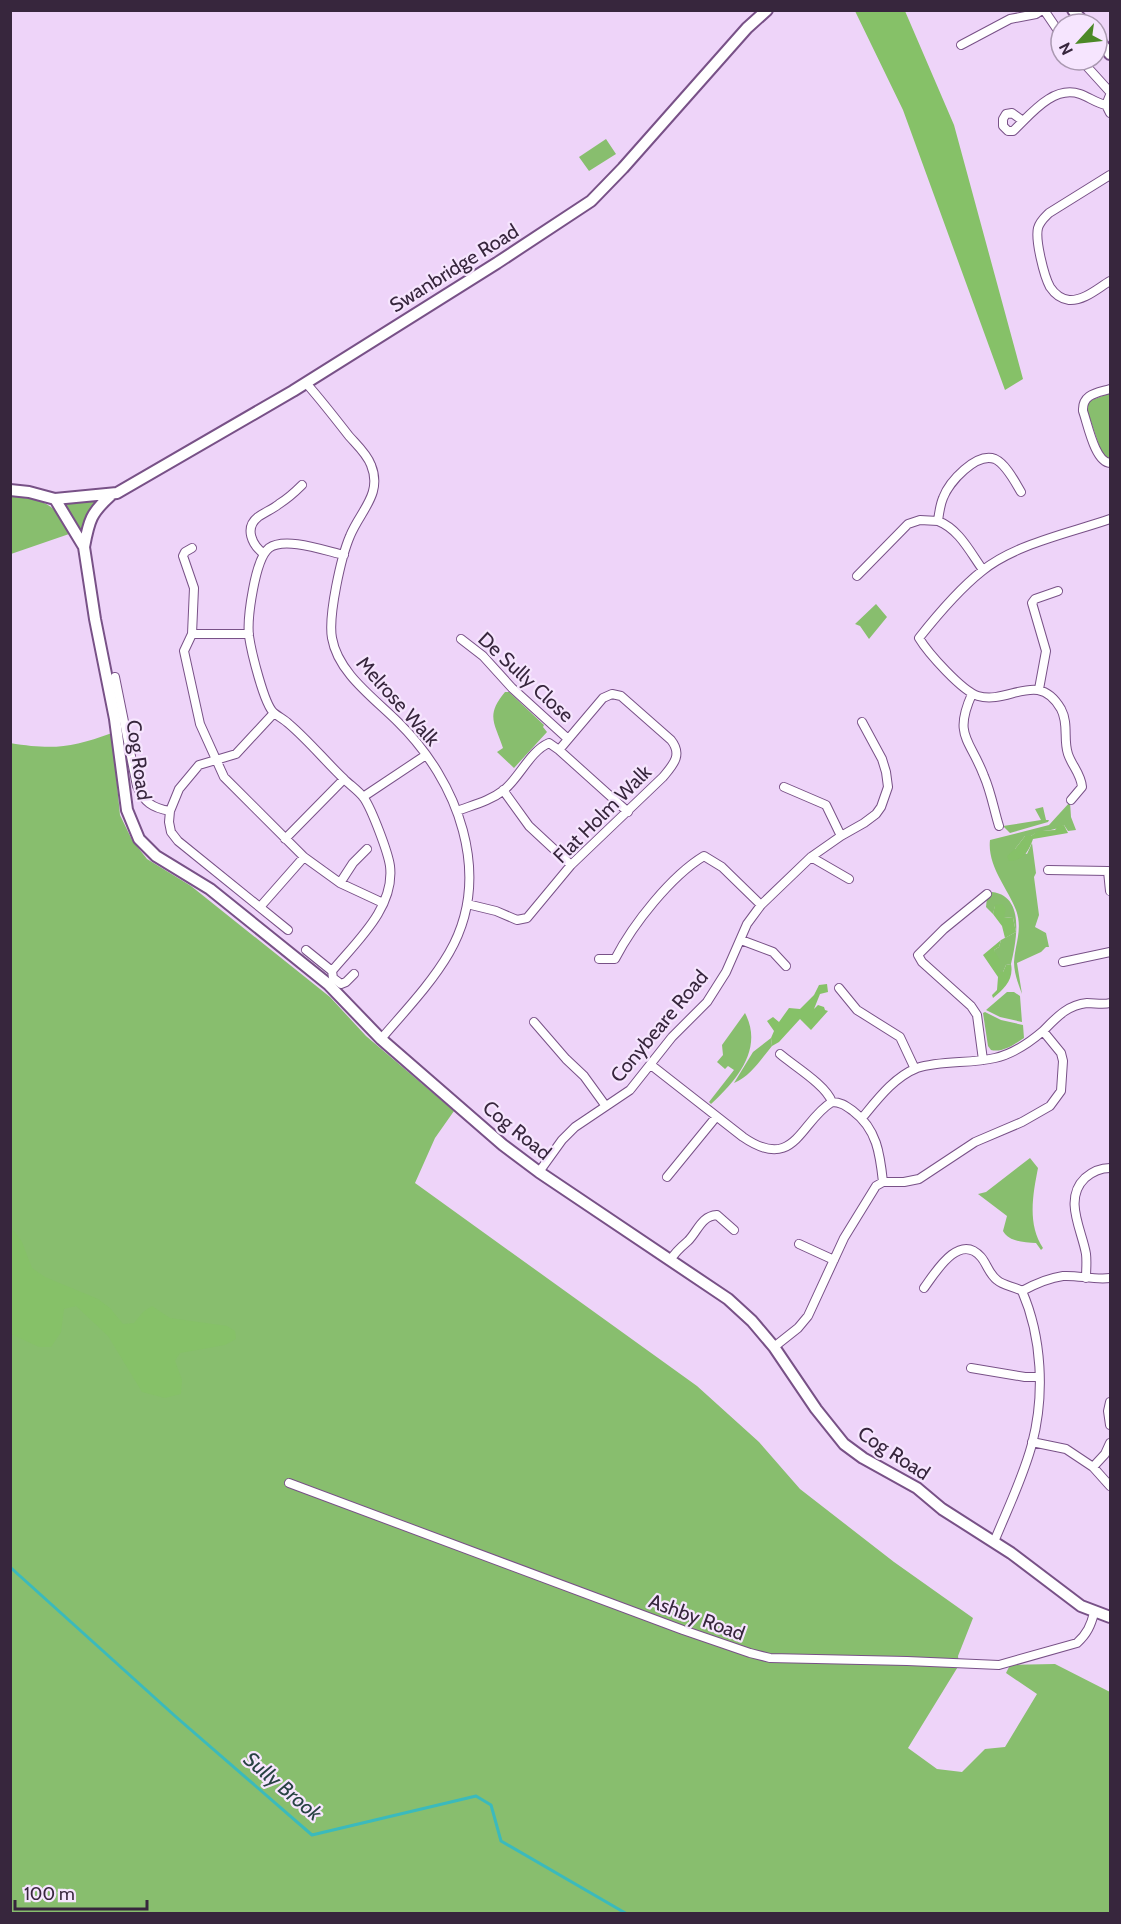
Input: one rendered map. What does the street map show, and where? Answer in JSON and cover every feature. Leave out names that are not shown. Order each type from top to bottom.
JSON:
[{"type":"street","name":"Swanbridge Road","points":[[111,495],[141,480],[306,383],[591,201],[747,28],[767,10]]},
{"type":"street","points":[[961,45],[1010,19],[1036,14],[1043,10]]},
{"type":"street","points":[[1092,72],[1110,93],[1106,105],[1110,113]]},
{"type":"street","points":[[1023,121],[1051,97],[1067,91],[1082,94],[1096,103],[1106,105]]},
{"type":"street","points":[[1110,175],[1049,213],[1040,221],[1037,230],[1047,279],[1051,289],[1058,296],[1068,300],[1083,298],[1110,281]]},
{"type":"street","name":"Melrose Walk","points":[[306,383],[368,459],[374,473],[373,496],[351,535],[344,555],[330,621],[334,649],[348,672],[406,729],[426,755],[441,778],[457,811],[469,856],[467,904],[460,928],[446,957],[381,1039]]},
{"type":"street","points":[[1110,389],[1087,397],[1083,403],[1083,411],[1099,457],[1110,463]]},
{"type":"street","points":[[938,521],[943,497],[954,480],[971,464],[986,458],[995,459],[1001,463],[1021,492]]},
{"type":"street","points":[[264,554],[251,538],[250,529],[253,523],[302,486]]},
{"type":"street","points":[[10,490],[55,499],[111,495]]},
{"type":"street","name":"Cog Road","points":[[84,547],[96,508],[111,495]]},
{"type":"street","name":"Cog Road","points":[[55,499],[84,547],[95,619],[115,719],[127,810],[139,838],[156,856],[210,889],[328,984],[381,1039],[502,1144],[539,1172],[728,1299],[752,1321],[774,1347],[816,1409],[844,1444],[863,1458],[917,1488],[942,1509],[1030,1567],[1081,1606],[1110,1617]]},
{"type":"street","points":[[1071,800],[1082,787],[1081,778],[1068,753],[1067,726],[1064,715],[1052,697],[1039,689],[988,698],[972,693],[927,651],[919,638],[937,615],[983,570],[1025,548],[1110,519]]},
{"type":"street","points":[[857,576],[908,524],[920,520],[938,521],[948,525],[955,531],[983,570]]},
{"type":"street","points":[[332,971],[368,929],[383,903],[389,887],[390,865],[363,797],[290,725],[274,713],[260,683],[249,634],[252,598],[260,562],[270,548],[280,543],[304,545],[344,555]]},
{"type":"street","points":[[192,548],[183,556],[194,588],[192,634],[184,651],[200,724],[224,777],[304,857],[340,883],[383,903]]},
{"type":"street","points":[[1039,689],[1046,651],[1032,603],[1035,599],[1058,591]]},
{"type":"street","points":[[192,634],[249,634]]},
{"type":"street","name":"De Sully Close","points":[[462,639],[483,656],[512,688],[568,739]]},
{"type":"street","points":[[115,677],[137,786],[142,798],[149,805],[170,812]]},
{"type":"street","points":[[972,693],[964,711],[965,738],[984,777],[999,826]]},
{"type":"street","name":"Flat Holm Walk","points":[[467,904],[496,911],[517,920],[524,920],[530,916],[571,865],[663,777],[675,762],[677,751],[671,740],[621,696],[612,694],[603,698],[568,739]]},
{"type":"street","points":[[274,713],[236,754],[199,765],[179,789],[170,812],[171,832],[178,841],[288,930]]},
{"type":"street","name":"Conybeare Road","points":[[539,1172],[575,1126],[630,1090],[672,1037],[711,995],[726,972],[747,924],[761,905],[811,857],[876,814],[888,787],[886,772],[882,759],[862,722]]},
{"type":"street","points":[[559,750],[568,739]]},
{"type":"street","points":[[457,811],[489,800],[503,790],[542,746],[549,743],[628,812]]},
{"type":"street","points":[[363,797],[426,755]]},
{"type":"street","points":[[285,839],[344,779]]},
{"type":"street","points":[[784,787],[826,805],[841,836]]},
{"type":"street","points":[[503,790],[529,826],[571,865]]},
{"type":"street","points":[[340,883],[353,863],[367,849]]},
{"type":"street","points":[[599,959],[615,959],[634,925],[682,873],[704,856],[722,867],[761,905]]},
{"type":"street","points":[[260,907],[304,857]]},
{"type":"street","points":[[811,857],[849,879]]},
{"type":"street","points":[[1048,870],[1108,871],[1110,891]]},
{"type":"street","points":[[983,1060],[977,1016],[971,1005],[922,962],[918,955],[944,929],[987,894]]},
{"type":"street","points":[[741,940],[773,952],[786,966]]},
{"type":"street","points":[[306,950],[332,971],[333,978],[340,984],[344,984],[354,974]]},
{"type":"street","points":[[1063,962],[1110,952]]},
{"type":"street","points":[[839,988],[857,1010],[900,1037],[915,1069]]},
{"type":"street","points":[[862,1118],[887,1089],[915,1069],[937,1064],[995,1058],[1018,1050],[1071,1007],[1110,1003]]},
{"type":"street","points":[[534,1022],[584,1076],[605,1105]]},
{"type":"street","points":[[774,1347],[798,1328],[808,1316],[844,1238],[876,1186],[883,1182],[911,1181],[928,1175],[975,1142],[1022,1122],[1050,1106],[1061,1091],[1063,1061],[1061,1053],[1042,1031]]},
{"type":"street","points":[[780,1054],[830,1094],[832,1102]]},
{"type":"street","points":[[651,1065],[754,1145],[766,1149],[789,1145],[800,1136],[819,1112],[832,1102],[840,1102],[862,1118],[873,1135],[880,1153],[883,1182]]},
{"type":"street","points":[[667,1177],[716,1117]]},
{"type":"street","points":[[1086,1278],[1086,1256],[1074,1205],[1075,1193],[1081,1181],[1092,1172],[1110,1168]]},
{"type":"street","points":[[671,1259],[677,1249],[689,1240],[700,1223],[709,1215],[717,1215],[735,1230]]},
{"type":"street","points":[[799,1244],[834,1260]]},
{"type":"street","points":[[924,1288],[949,1256],[958,1251],[968,1250],[981,1256],[995,1279],[1022,1291],[1033,1324],[1039,1377],[1038,1407],[1032,1442],[1025,1467],[994,1542]]},
{"type":"street","points":[[1022,1291],[1048,1279],[1065,1276],[1110,1278]]},
{"type":"street","points":[[971,1368],[1025,1377],[1039,1377]]},
{"type":"street","points":[[1110,1402],[1108,1411],[1110,1425]]},
{"type":"street","points":[[1032,1442],[1066,1449],[1093,1467],[1110,1486]]},
{"type":"street","points":[[1093,1467],[1105,1454],[1110,1443]]},
{"type":"street","name":"Ashby Road","points":[[289,1483],[683,1630],[770,1658],[999,1665],[1077,1643],[1084,1636],[1095,1612]]},
{"type":"green space","points":[[855,11],[905,11],[954,125],[1023,379],[1005,390],[903,110]]},
{"type":"green space","points":[[606,139],[616,154],[589,171],[579,157]]},
{"type":"green space","points":[[1110,393],[1110,460],[1102,454],[1087,410],[1087,402]]},
{"type":"green space","points":[[10,496],[47,504],[59,514],[72,533],[11,554]]},
{"type":"green space","points":[[99,500],[82,536],[63,502]]},
{"type":"green space","points":[[876,604],[887,617],[869,639],[860,626],[855,624]]},
{"type":"green space","points":[[505,692],[509,692],[544,725],[547,732],[514,768],[497,752],[503,748],[493,720],[495,707]]},
{"type":"green space","points":[[112,733],[120,815],[132,840],[147,859],[191,886],[330,997],[366,1036],[454,1111],[435,1138],[415,1183],[697,1386],[759,1442],[800,1489],[894,1562],[973,1618],[958,1656],[959,1665],[908,1748],[937,1769],[962,1772],[985,1749],[1005,1747],[1037,1694],[1006,1673],[1010,1665],[1055,1664],[1110,1692],[1110,1913],[11,1913],[10,743],[50,747],[73,745]]},
{"type":"green space","points":[[1070,802],[1071,817],[1076,830],[1068,831],[1064,825],[1025,836],[1015,849],[1027,854],[1032,843],[1039,915],[1035,927],[1046,933],[1049,947],[1017,963],[1022,994],[1014,966],[1019,930],[1018,917],[995,868],[990,840],[1049,825]]},
{"type":"green space","points":[[1043,807],[1048,822],[1010,833],[1003,826],[1041,820],[1035,809]]},
{"type":"green space","points":[[1064,825],[1068,833],[1033,839],[1025,855],[1009,861],[1007,856],[1025,836],[1031,836],[1038,831],[1055,830],[1058,826]]},
{"type":"green space","points":[[992,892],[1003,895],[1010,902],[1014,911],[1016,932],[1013,918],[1004,917],[995,906],[993,914],[986,907],[987,897]]},
{"type":"green space","points":[[1002,904],[1006,909],[1004,917],[1013,918],[1016,932],[1005,938],[1002,926],[993,914],[995,905]]},
{"type":"green space","points":[[1016,932],[1011,964],[1006,965],[1000,973],[994,950],[999,947],[1001,940]]},
{"type":"green space","points":[[1001,940],[999,947],[994,950],[1000,960],[1000,972],[1003,972],[1006,965],[1011,964],[1012,970],[1010,979],[1004,988],[993,998],[992,995],[997,990],[998,977],[983,955]]},
{"type":"green space","points":[[827,984],[828,992],[820,994],[814,1009],[818,1005],[828,1011],[811,1030],[800,1019],[779,1042],[772,1046],[771,1038],[774,1031],[767,1021],[773,1017],[779,1022],[789,1008],[800,1009],[814,995],[819,985]]},
{"type":"green space","points":[[1007,992],[1014,992],[1020,996],[1022,1022],[1000,1017],[986,1010]]},
{"type":"green space","points":[[745,1013],[750,1026],[749,1052],[738,1075],[711,1104],[709,1102],[734,1070],[728,1066],[725,1069],[717,1062],[723,1055],[722,1045]]},
{"type":"green space","points":[[983,1013],[1001,1020],[1023,1025],[1024,1038],[1004,1049],[991,1050],[988,1046]]},
{"type":"green space","points":[[771,1038],[772,1046],[760,1062],[751,1072],[734,1083],[753,1052]]},
{"type":"green space","points":[[1030,1158],[1038,1168],[1034,1188],[1033,1219],[1043,1248],[1041,1250],[1036,1243],[1017,1241],[1006,1235],[1003,1231],[1007,1216],[978,1194],[986,1192]]},
{"type":"green space","points":[[10,1226],[22,1242],[32,1268],[45,1277],[98,1299],[110,1308],[123,1324],[134,1323],[143,1312],[152,1306],[170,1318],[227,1326],[235,1331],[236,1339],[225,1345],[180,1353],[175,1361],[182,1380],[181,1394],[165,1398],[142,1392],[108,1336],[76,1306],[64,1309],[61,1332],[51,1347],[39,1347],[11,1334]]},
{"type":"waterway","name":"Sully Brook","points":[[10,1567],[175,1716],[312,1835],[476,1796],[491,1805],[501,1841],[627,1914]]}]
